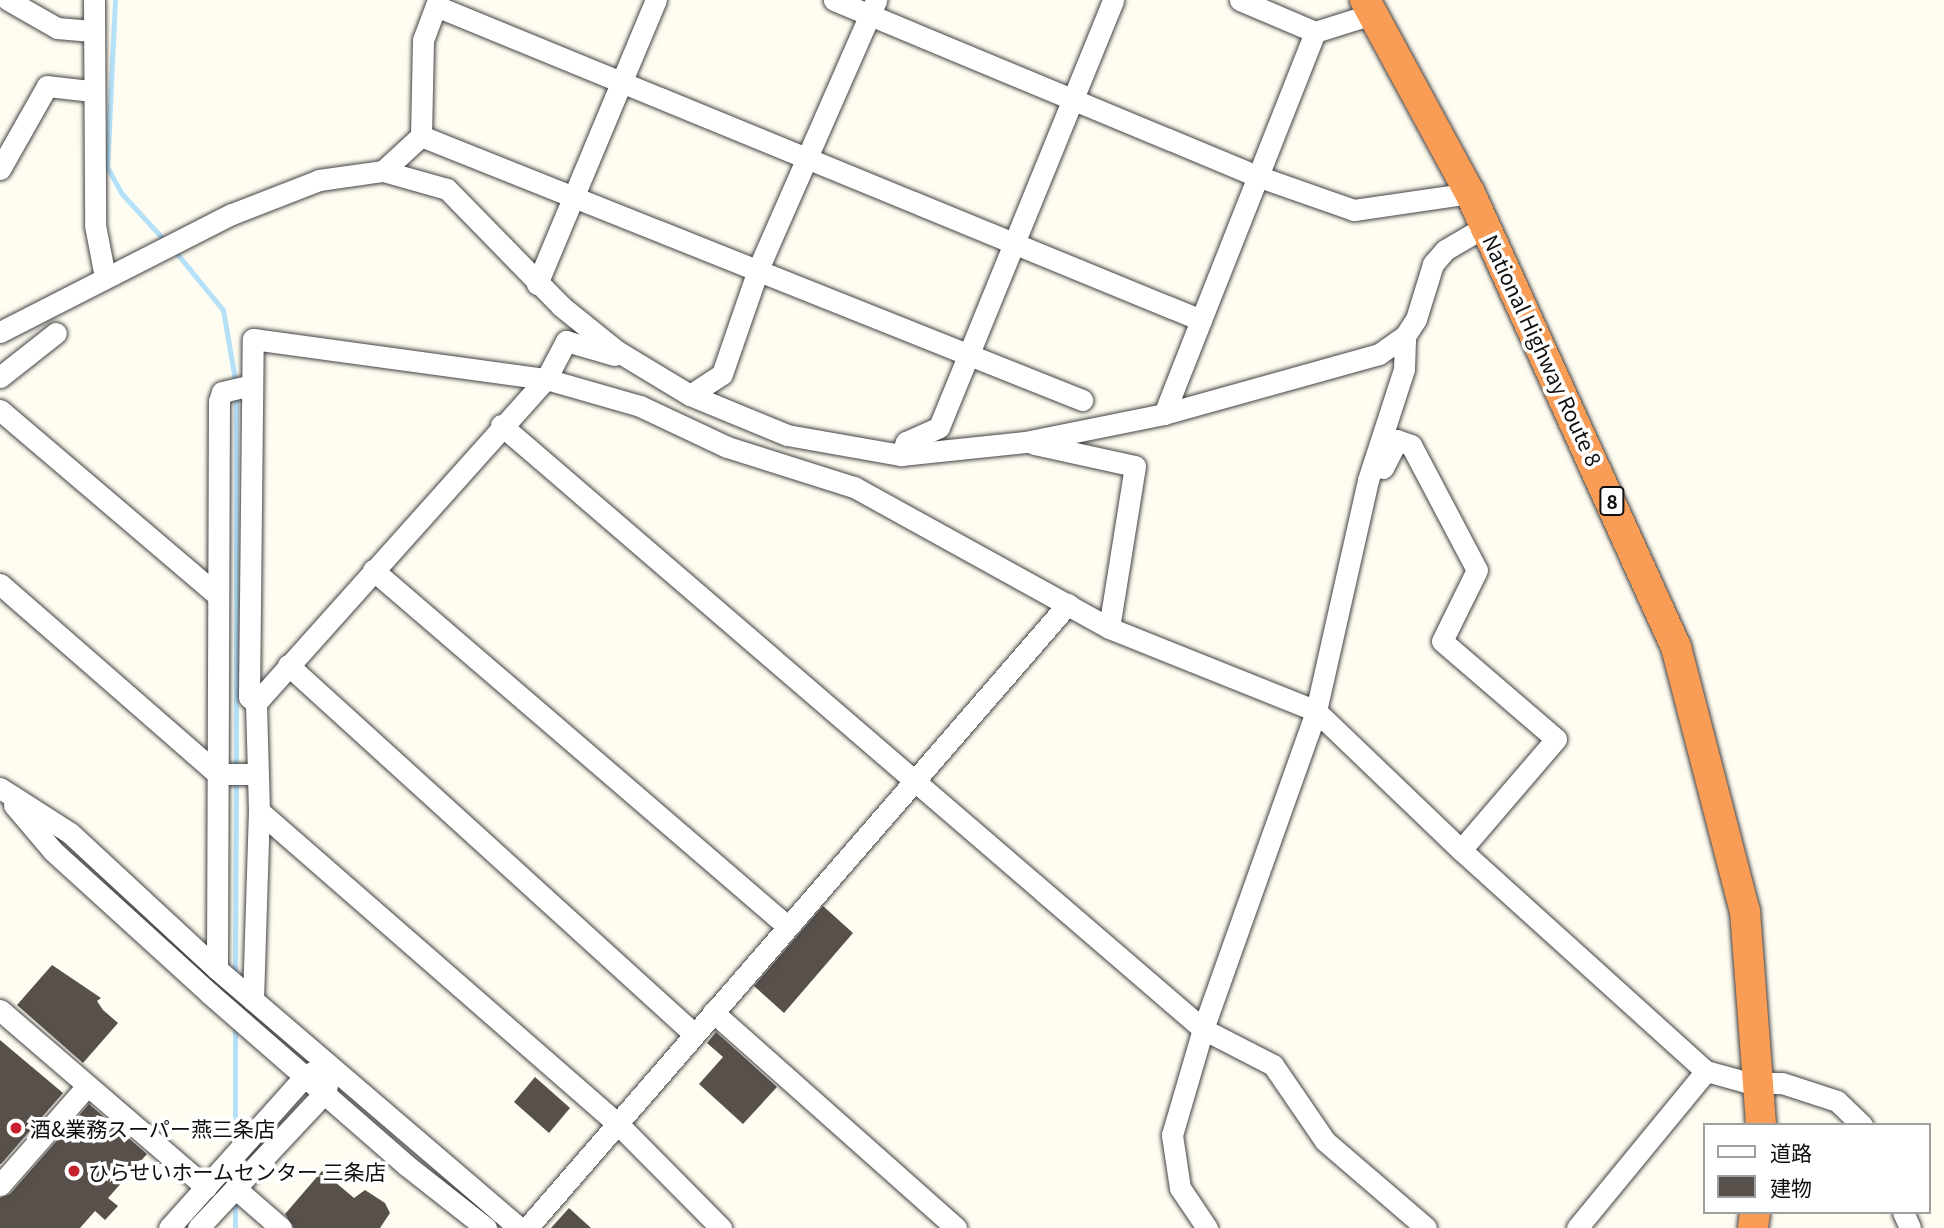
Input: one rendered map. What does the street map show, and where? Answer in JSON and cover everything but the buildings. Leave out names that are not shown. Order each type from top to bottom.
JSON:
[{"type":"highway","name":"National Highway Route 8","points":[[1368,7],[1470,192],[1676,647],[1745,911],[1771,1083],[1761,1123]]},
{"type":"street","points":[[8,0],[57,28],[92,31]]},
{"type":"street","points":[[94,0],[91,91],[95,225],[104,277]]},
{"type":"street","points":[[537,284],[656,0]]},
{"type":"street","points":[[834,0],[873,7],[1072,100],[1257,176],[1354,211],[1470,192]]},
{"type":"street","points":[[901,454],[906,442],[939,427],[1113,0]]},
{"type":"street","points":[[1240,0],[1315,32]]},
{"type":"street","points":[[383,172],[421,136],[423,40],[437,3],[1200,320]]},
{"type":"street","points":[[690,395],[722,374],[759,267],[873,7]]},
{"type":"street","points":[[1164,414],[1315,32],[1368,7]]},
{"type":"street","points":[[0,169],[47,86],[91,91]]},
{"type":"street","points":[[421,136],[759,267],[971,352],[1082,400]]},
{"type":"street","points":[[0,332],[232,214],[319,180],[383,172],[447,189],[537,284],[633,361],[690,395],[787,435],[901,454],[1025,442],[1164,414],[1379,354],[1405,336],[1416,319],[1433,264],[1445,250],[1486,226]]},
{"type":"street","points":[[0,377],[57,333]]},
{"type":"street","points":[[1207,1228],[1180,1188],[1172,1135],[1203,1029],[1316,711],[1366,486],[1404,369],[1405,336]]},
{"type":"street","points":[[256,703],[248,697],[241,387],[253,339],[546,379],[640,406],[727,447],[854,487],[1109,628],[1316,711],[1461,850],[1706,1071],[1771,1083],[1837,1101],[1860,1123]]},
{"type":"street","points":[[253,1000],[258,811],[252,774],[256,703],[501,425],[546,379],[566,341],[633,361]]},
{"type":"street","points":[[217,970],[221,774],[216,594],[219,401],[241,387]]},
{"type":"street","points":[[0,410],[216,594]]},
{"type":"street","points":[[501,425],[917,779],[1203,1029],[1273,1065],[1325,1141],[1426,1228]]},
{"type":"street","points":[[1366,486],[1377,482],[1396,440],[1411,445],[1477,570],[1442,641],[1556,739],[1461,850]]},
{"type":"street","points":[[1025,442],[1135,466],[1109,628]]},
{"type":"street","points":[[373,570],[786,925]]},
{"type":"street","points":[[0,584],[221,774],[252,774]]},
{"type":"street","points":[[527,1228],[786,925],[1068,604]]},
{"type":"street","points":[[288,665],[693,1033]]},
{"type":"street","points":[[0,788],[70,833],[217,970],[331,1063],[519,1228]]},
{"type":"street","points":[[0,788],[53,851],[209,993],[326,1091],[406,1165],[486,1228]]},
{"type":"street","points":[[258,811],[617,1124],[721,1228]]},
{"type":"street","points":[[0,1010],[86,1087],[212,1180]]},
{"type":"street","points":[[713,1012],[956,1228]]},
{"type":"street","points":[[169,1228],[306,1075],[331,1063]]},
{"type":"street","points":[[198,1228],[237,1190],[326,1091],[331,1063]]},
{"type":"street","points":[[1577,1228],[1706,1071]]},
{"type":"street","points":[[0,1185],[86,1087]]},
{"type":"street","points":[[237,1190],[281,1228]]},
{"type":"waterway","points":[[115,0],[107,167],[122,194],[167,243]]},
{"type":"waterway","points":[[174,250],[223,310],[236,385]]},
{"type":"waterway","points":[[236,395],[236,770]]},
{"type":"waterway","points":[[235,976],[236,780]]},
{"type":"waterway","points":[[235,1025],[235,1144]]},
{"type":"waterway","points":[[235,1200],[235,1228]]},
{"type":"place","name":"酒&業務スーパー燕三条店","points":[[16,1128]]},
{"type":"place","name":"ひらせいホームセンター 三条店","points":[[74,1171]]}]
